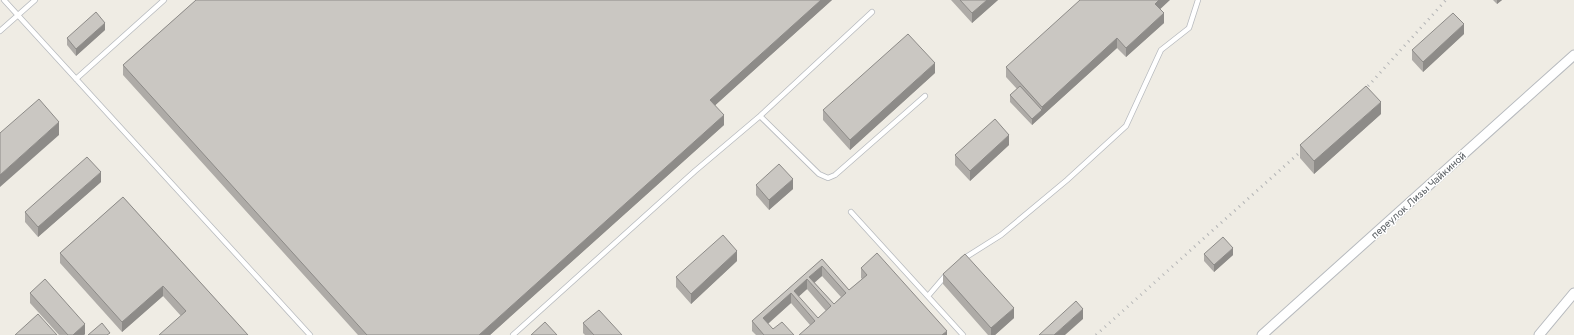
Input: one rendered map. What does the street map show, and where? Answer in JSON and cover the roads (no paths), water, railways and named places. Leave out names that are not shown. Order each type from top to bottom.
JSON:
[{"type":"street","name":"переулок Лизы Чайкиной","points":[[1262,335],[1574,55]]},
{"type":"street","points":[[1539,335],[1574,293]]},
{"type":"lane","points":[[4,0],[310,335]]},
{"type":"lane","points":[[0,31],[35,0]]},
{"type":"lane","points":[[76,79],[164,0]]},
{"type":"lane","points":[[958,261],[1002,235],[1067,180],[1126,126],[1161,50],[1189,28],[1198,0]]},
{"type":"lane","points":[[513,335],[695,171],[760,116],[872,12]]},
{"type":"lane","points":[[760,116],[819,174],[828,178],[835,175],[925,96]]},
{"type":"lane","points":[[851,212],[963,335]]},
{"type":"lane","points":[[928,296],[948,273]]},
{"type":"railway","points":[[1360,95],[1446,0]]},
{"type":"railway","points":[[1096,335],[1308,145]]}]
